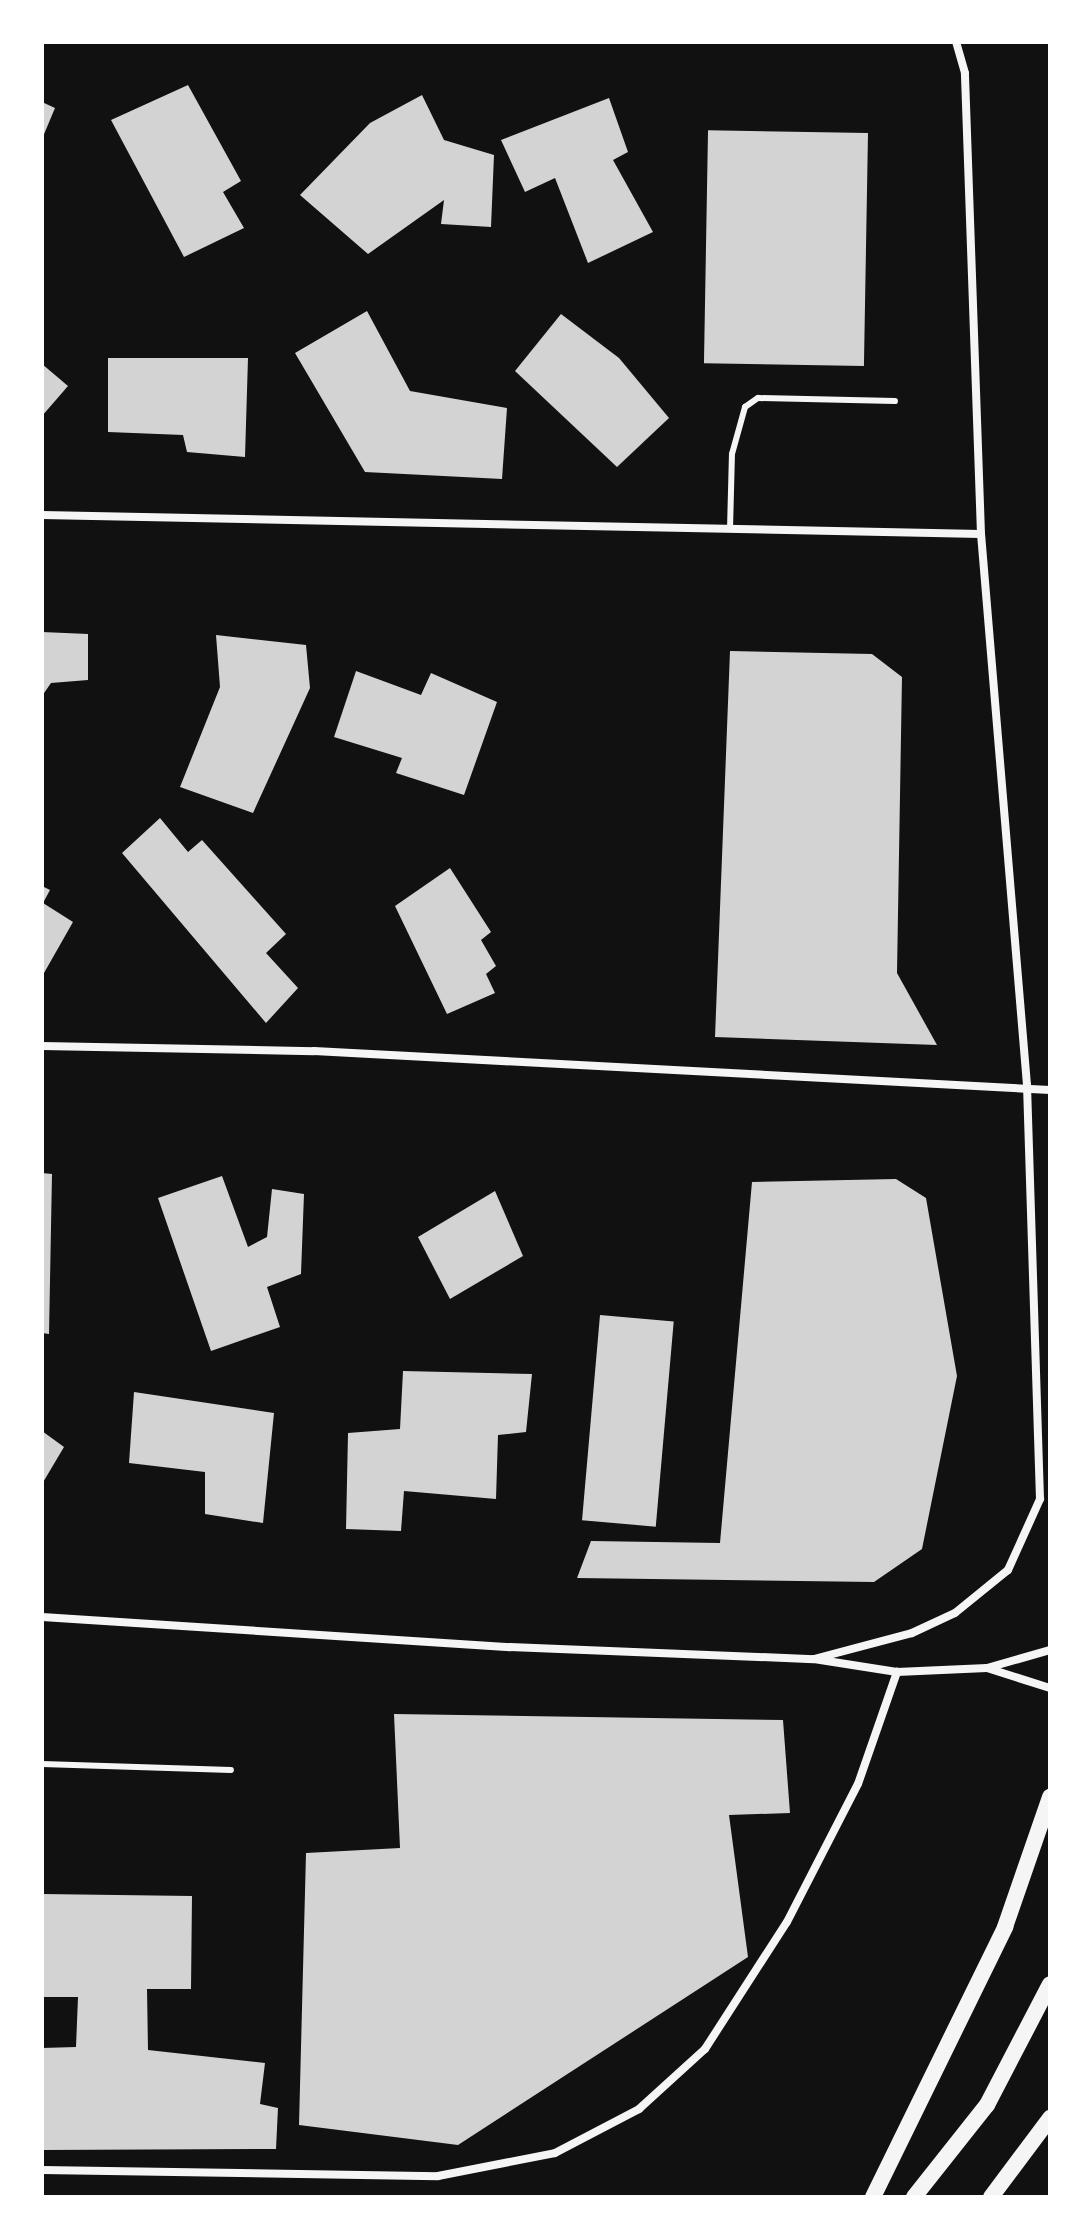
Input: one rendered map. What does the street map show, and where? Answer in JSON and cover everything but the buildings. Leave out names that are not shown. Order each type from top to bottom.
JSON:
[{"type":"main road","points":[[873,2197],[1005,1927],[1050,1797]]},
{"type":"main road","points":[[914,2197],[987,2105],[1050,1984]]},
{"type":"main road","points":[[991,2197],[1050,2118]]},
{"type":"street","points":[[814,1659],[912,1633],[955,1613],[1008,1570],[1040,1499],[1027,1085],[981,534],[965,73],[956,42]]},
{"type":"street","points":[[42,515],[981,534]]},
{"type":"street","points":[[42,1046],[330,1051],[1027,1085],[1050,1090]]},
{"type":"street","points":[[42,1617],[510,1647],[814,1659],[897,1672],[987,1668],[1050,1650]]},
{"type":"street","points":[[987,1668],[1050,1688]]},
{"type":"street","points":[[42,2170],[438,2176],[555,2153],[639,2109],[705,2049],[787,1922],[851,1798],[897,1672]]},
{"type":"lane","points":[[730,529],[732,454],[745,407],[758,398],[895,401]]},
{"type":"lane","points":[[42,1764],[231,1770]]}]
